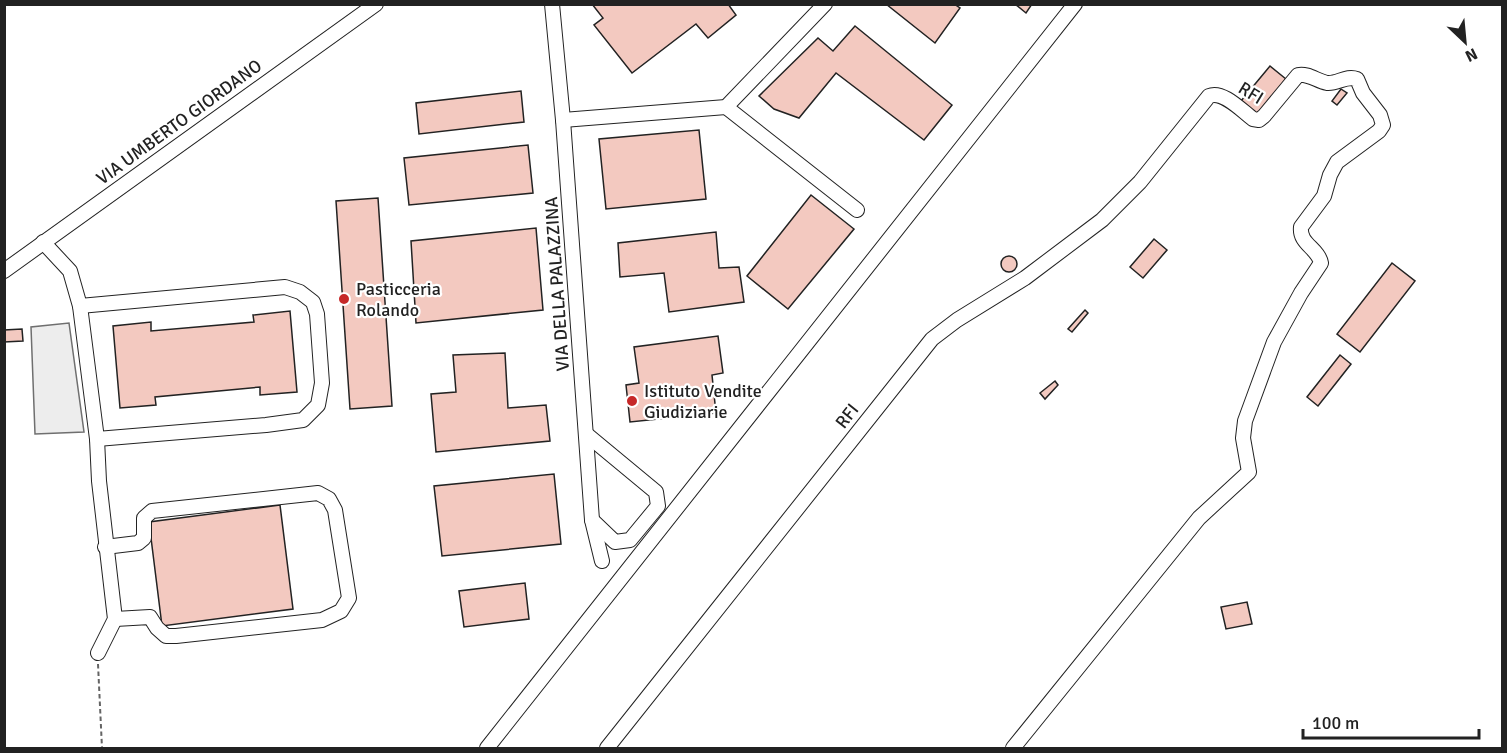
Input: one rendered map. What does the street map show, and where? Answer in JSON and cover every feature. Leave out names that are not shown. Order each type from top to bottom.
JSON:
[{"type":"street","name":"VIA UMBERTO GIORDANO","points":[[4,271],[376,4]]},
{"type":"street","name":"VIA DELLA PALAZZINA","points":[[552,4],[563,120],[592,520],[602,561]]},
{"type":"street","points":[[563,120],[726,107],[825,4]]},
{"type":"street","points":[[487,748],[1075,4]]},
{"type":"street","name":"RFI","points":[[607,748],[932,339],[957,320],[1024,278],[1102,220],[1140,183],[1209,96],[1220,95],[1253,119],[1259,120],[1298,75],[1303,74],[1327,83],[1350,77],[1357,79],[1363,93],[1380,114],[1383,125],[1379,131],[1337,162],[1324,196],[1301,227],[1302,238],[1319,256],[1321,263],[1301,292],[1274,342],[1245,421],[1243,438],[1249,472],[1199,518],[1013,748]]},
{"type":"street","points":[[726,107],[857,210]]},
{"type":"street","points":[[43,242],[70,271],[80,306],[97,439],[105,547],[115,619],[98,653]]},
{"type":"street","points":[[80,306],[285,287],[300,292],[313,302],[317,314],[322,383],[318,405],[303,420],[97,439]]},
{"type":"street","points":[[586,434],[656,492],[658,506],[630,540],[615,542],[592,520]]},
{"type":"street","points":[[105,547],[138,543],[144,538],[144,518],[152,511],[318,493],[329,499],[336,510],[349,598],[341,611],[322,620],[176,636],[166,636],[150,617],[115,619]]},
{"type":"path","points":[[98,653],[102,748]]},
{"type":"shaded area","points":[[69,323],[84,432],[35,434],[31,327]]},
{"type":"building","points":[[592,4],[728,4],[736,15],[708,38],[696,24],[632,73],[594,25],[603,18]]},
{"type":"building","points":[[886,4],[954,4],[960,8],[935,43]]},
{"type":"building","points":[[1015,4],[1032,4],[1026,13]]},
{"type":"building","points":[[855,26],[952,105],[924,140],[836,73],[799,118],[774,109],[759,96],[818,38],[833,51]]},
{"type":"building","points":[[1270,66],[1286,79],[1258,115],[1241,101]]},
{"type":"building","points":[[1341,89],[1347,93],[1337,105],[1332,101]]},
{"type":"building","points":[[521,91],[524,122],[419,134],[416,103]]},
{"type":"building","points":[[699,130],[706,199],[606,209],[599,139]]},
{"type":"building","points":[[528,145],[533,193],[409,205],[404,158]]},
{"type":"building","points":[[811,195],[854,229],[788,309],[747,276]]},
{"type":"building","points":[[378,198],[392,406],[350,409],[336,201]]},
{"type":"building","points":[[536,228],[543,310],[416,323],[411,241]]},
{"type":"building","points":[[716,232],[719,268],[739,267],[744,302],[669,312],[664,273],[620,277],[618,243]]},
{"type":"building","points":[[1154,239],[1167,250],[1143,278],[1130,267]]},
{"type":"building","points":[[1009,256],[1017,264],[1009,272],[1001,264]]},
{"type":"building","points":[[1392,263],[1415,281],[1360,352],[1337,334]]},
{"type":"building","points":[[1085,310],[1088,313],[1072,332],[1068,329]]},
{"type":"building","points":[[290,311],[297,392],[260,395],[260,387],[155,397],[156,405],[120,408],[113,326],[151,322],[151,331],[254,322],[253,315]]},
{"type":"building","points":[[22,329],[23,341],[4,342],[4,330]]},
{"type":"building","points":[[718,336],[723,373],[712,375],[716,413],[630,422],[626,385],[639,383],[634,347]]},
{"type":"building","points":[[505,353],[508,408],[546,405],[550,441],[436,452],[431,394],[456,392],[453,355]]},
{"type":"building","points":[[1340,355],[1351,364],[1318,406],[1307,397]]},
{"type":"building","points":[[1055,381],[1058,385],[1045,399],[1040,393]]},
{"type":"building","points":[[554,474],[561,544],[442,556],[434,486]]},
{"type":"building","points":[[280,505],[293,609],[162,626],[149,522]]},
{"type":"building","points":[[525,583],[529,619],[464,627],[459,591]]},
{"type":"building","points":[[1247,602],[1252,624],[1226,629],[1221,607]]},
{"type":"place","name":"Pasticceria Rolando","points":[[344,299]]},
{"type":"place","name":"Istituto Vendite Giudiziarie","points":[[632,401]]}]
